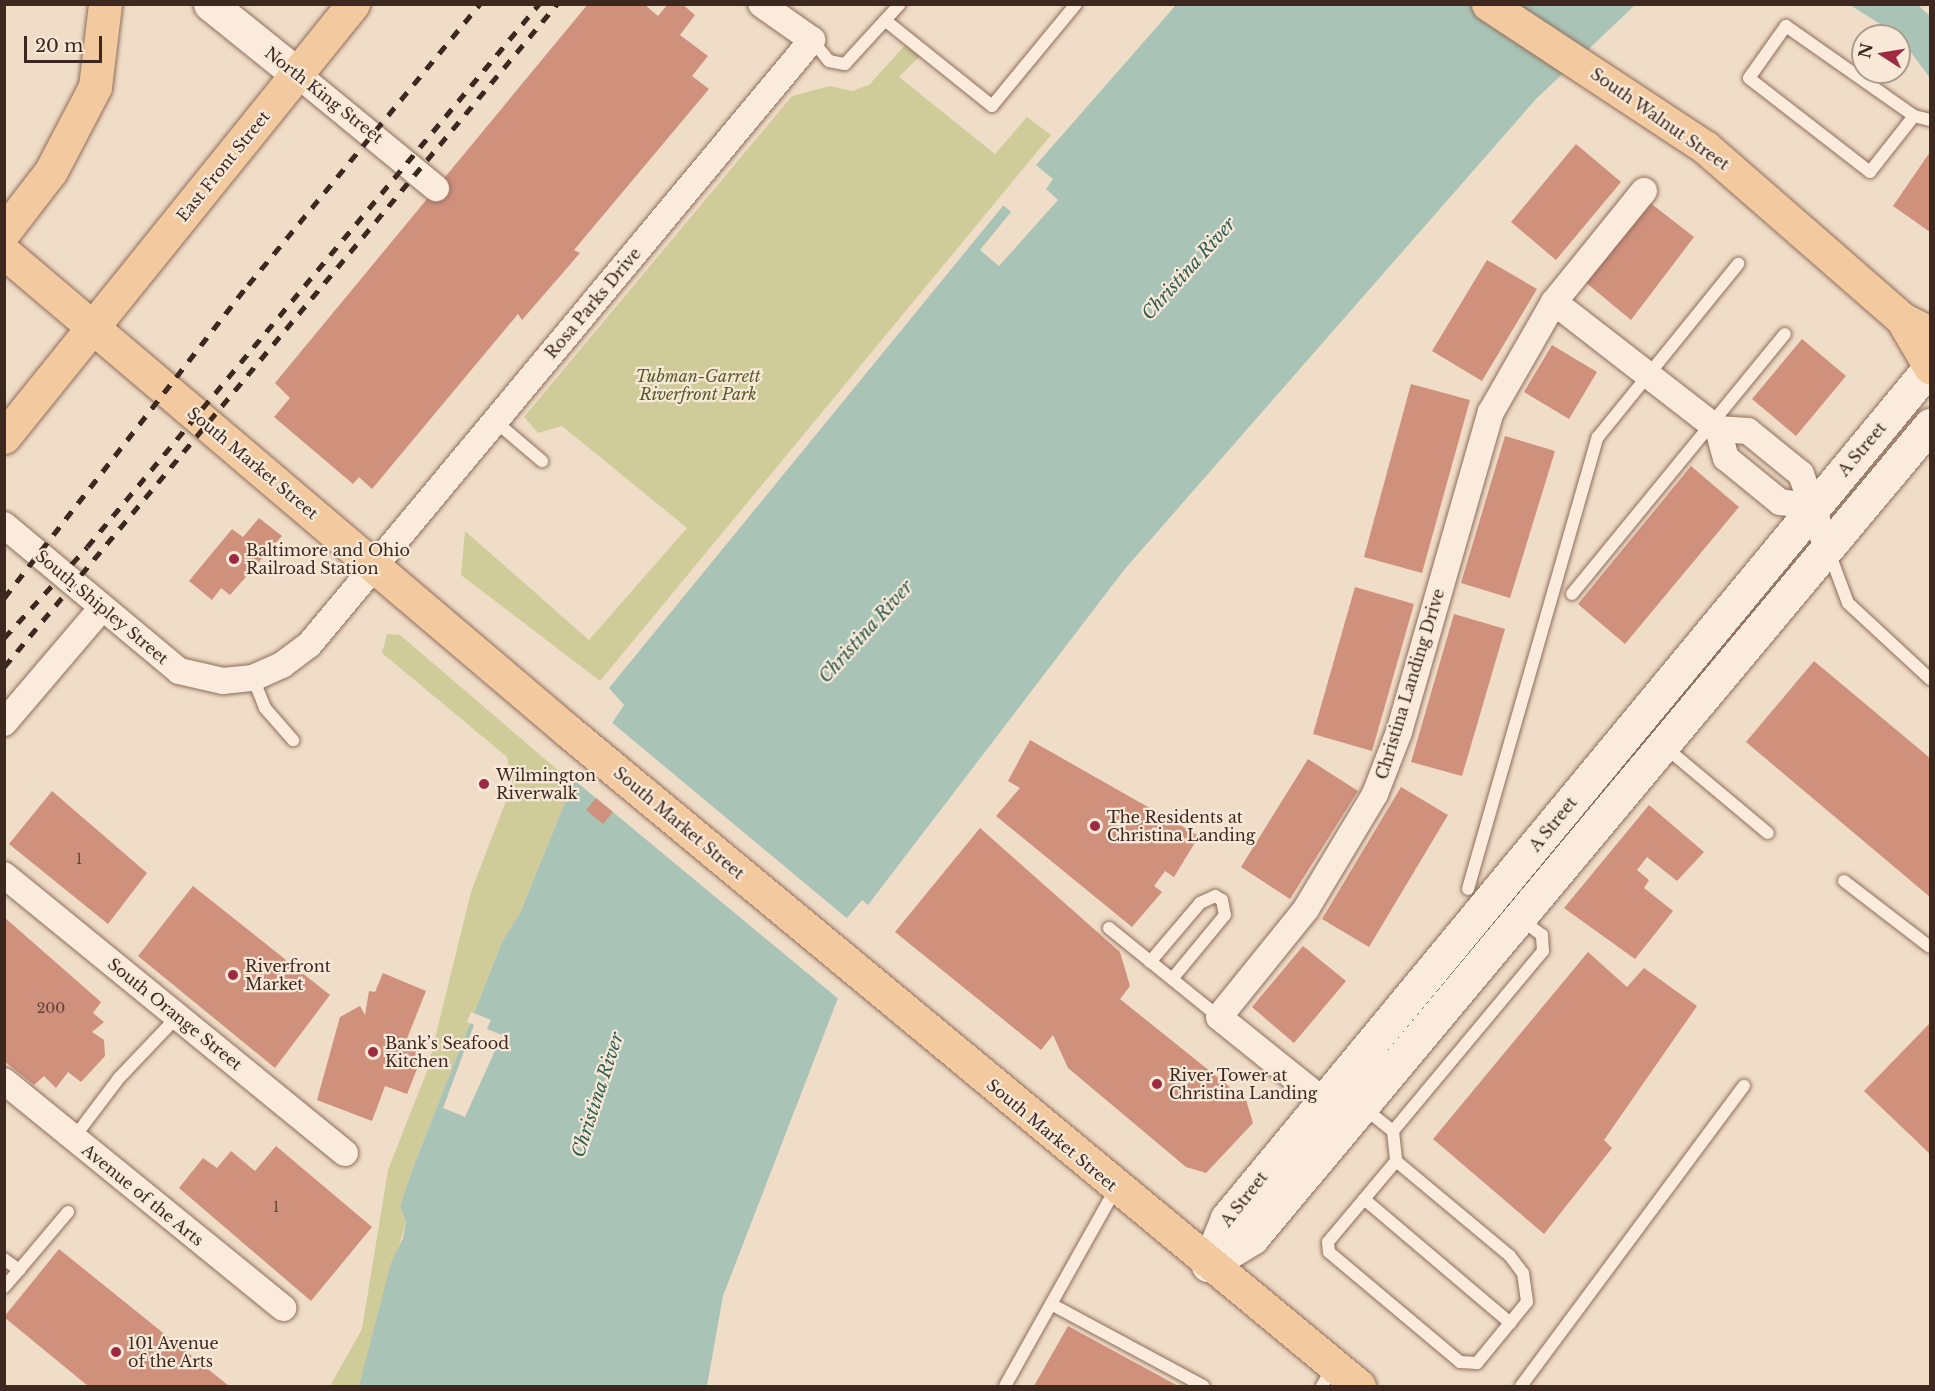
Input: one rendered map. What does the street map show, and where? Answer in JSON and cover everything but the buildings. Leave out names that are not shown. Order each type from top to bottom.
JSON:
[{"type":"main road","points":[[4,232],[51,171],[96,87],[105,4]]},
{"type":"main road","name":"East Front Street","points":[[4,437],[353,4]]},
{"type":"main road","name":"South Walnut Street","points":[[1488,4],[1705,147],[1916,326],[1930,367]]},
{"type":"main road","name":"South Market Street","points":[[4,252],[568,731],[1208,1265],[1328,1376],[1359,1386]]},
{"type":"street","name":"North King Street","points":[[210,4],[436,189]]},
{"type":"street","points":[[761,4],[812,40]]},
{"type":"street","name":"Rosa Parks Drive","points":[[374,566],[812,40]]},
{"type":"street","name":"Christina Landing Drive","points":[[1219,1017],[1306,909],[1383,778],[1485,427],[1554,302],[1644,191]]},
{"type":"street","points":[[1554,302],[1714,426],[1748,430],[1801,474],[1828,551]]},
{"type":"street","name":"A Street","points":[[1345,1110],[1814,507],[1930,367]]},
{"type":"street","name":"A Street","points":[[1208,1265],[1222,1224],[1345,1110],[1520,919],[1828,551],[1930,425]]},
{"type":"street","points":[[1714,426],[1726,458],[1780,502],[1814,507]]},
{"type":"street","name":"South Shipley Street","points":[[4,525],[179,671],[224,681],[253,678],[309,645],[374,566]]},
{"type":"street","points":[[4,723],[102,608]]},
{"type":"street","name":"South Orange Street","points":[[4,875],[345,1153]]},
{"type":"street","points":[[1219,1017],[1345,1110]]},
{"type":"street","name":"Avenue of the Arts","points":[[4,1081],[283,1308]]},
{"type":"lane","points":[[812,40],[829,61],[845,64],[900,4]]},
{"type":"lane","points":[[886,21],[992,106],[1076,4]]},
{"type":"lane","points":[[1914,116],[1870,172],[1749,78],[1786,26],[1914,116],[1930,120]]},
{"type":"lane","points":[[1468,889],[1598,437],[1646,373],[1738,264]]},
{"type":"lane","points":[[1572,594],[1714,426],[1785,334]]},
{"type":"lane","points":[[495,421],[542,461]]},
{"type":"lane","points":[[1828,551],[1848,603],[1930,679]]},
{"type":"lane","points":[[253,678],[265,708],[293,740]]},
{"type":"lane","points":[[1665,747],[1768,833]]},
{"type":"lane","points":[[1844,881],[1930,947]]},
{"type":"lane","points":[[1150,962],[1200,903],[1215,896],[1222,900],[1225,915],[1172,979]]},
{"type":"lane","points":[[1396,1161],[1328,1242],[1329,1252],[1460,1362],[1477,1363],[1527,1302],[1523,1274],[1510,1256],[1396,1161],[1393,1131],[1543,951],[1542,935],[1520,919]]},
{"type":"lane","points":[[1110,928],[1219,1017]]},
{"type":"lane","points":[[73,1139],[119,1078],[177,1016]]},
{"type":"lane","points":[[1521,1386],[1744,1086]]},
{"type":"lane","points":[[1345,1110],[1393,1131]]},
{"type":"lane","points":[[1005,1386],[1116,1188]]},
{"type":"lane","points":[[1364,1199],[1510,1323]]},
{"type":"lane","points":[[4,1287],[68,1212]]},
{"type":"lane","points":[[4,1259],[19,1270]]},
{"type":"lane","points":[[1051,1304],[1203,1386]]},
{"type":"green space","name":"Tubman-Garrett Riverfront Park","points":[[908,42],[922,54],[899,77],[995,154],[1027,117],[1051,135],[600,681],[461,575],[465,531],[589,640],[687,528],[562,426],[538,433],[524,417],[792,96],[830,86],[852,91],[869,85]]},
{"type":"green space","points":[[387,634],[400,635],[573,783],[520,913],[502,942],[412,1170],[400,1206],[406,1222],[359,1386],[330,1386],[362,1329],[388,1170],[427,1071],[471,892],[512,785],[507,757],[382,653]]},
{"type":"water","name":"Christina River","points":[[1176,5],[1635,5],[1536,99],[1124,570],[868,905],[862,900],[805,968],[838,998],[723,1296],[707,1386],[359,1386],[391,1263],[403,1238],[406,1222],[400,1206],[412,1170],[502,942],[520,913],[573,783],[624,705],[609,688],[1042,158]]},
{"type":"water","points":[[1850,5],[1918,5],[1930,16],[1930,78],[1911,52],[1911,24],[1880,24]]},
{"type":"pier","points":[[1036,165],[1053,179],[1046,189],[1058,200],[999,266],[980,250],[1011,212],[1003,205]]},
{"type":"pier","points":[[610,721],[849,920],[809,968],[841,1001],[573,779]]},
{"type":"pier","points":[[471,1012],[491,1020],[487,1029],[502,1035],[465,1117],[443,1108],[474,1025],[467,1022]]},
{"type":"railway","points":[[4,598],[248,285],[480,4]]},
{"type":"railway","points":[[4,638],[87,547],[539,4]]},
{"type":"railway","points":[[4,667],[557,4]]},
{"type":"place","name":"Baltimore and Ohio Railroad Station","points":[[234,559]]},
{"type":"place","name":"Wilmington Riverwalk","points":[[484,784]]},
{"type":"place","name":"The Residents at Christina Landing","points":[[1095,826]]},
{"type":"place","name":"Riverfront Market","points":[[233,975]]},
{"type":"place","name":"Bank’s Seafood Kitchen","points":[[373,1052]]},
{"type":"place","name":"River Tower at Christina Landing","points":[[1157,1084]]},
{"type":"place","name":"101 Avenue of the Arts","points":[[116,1352]]}]
